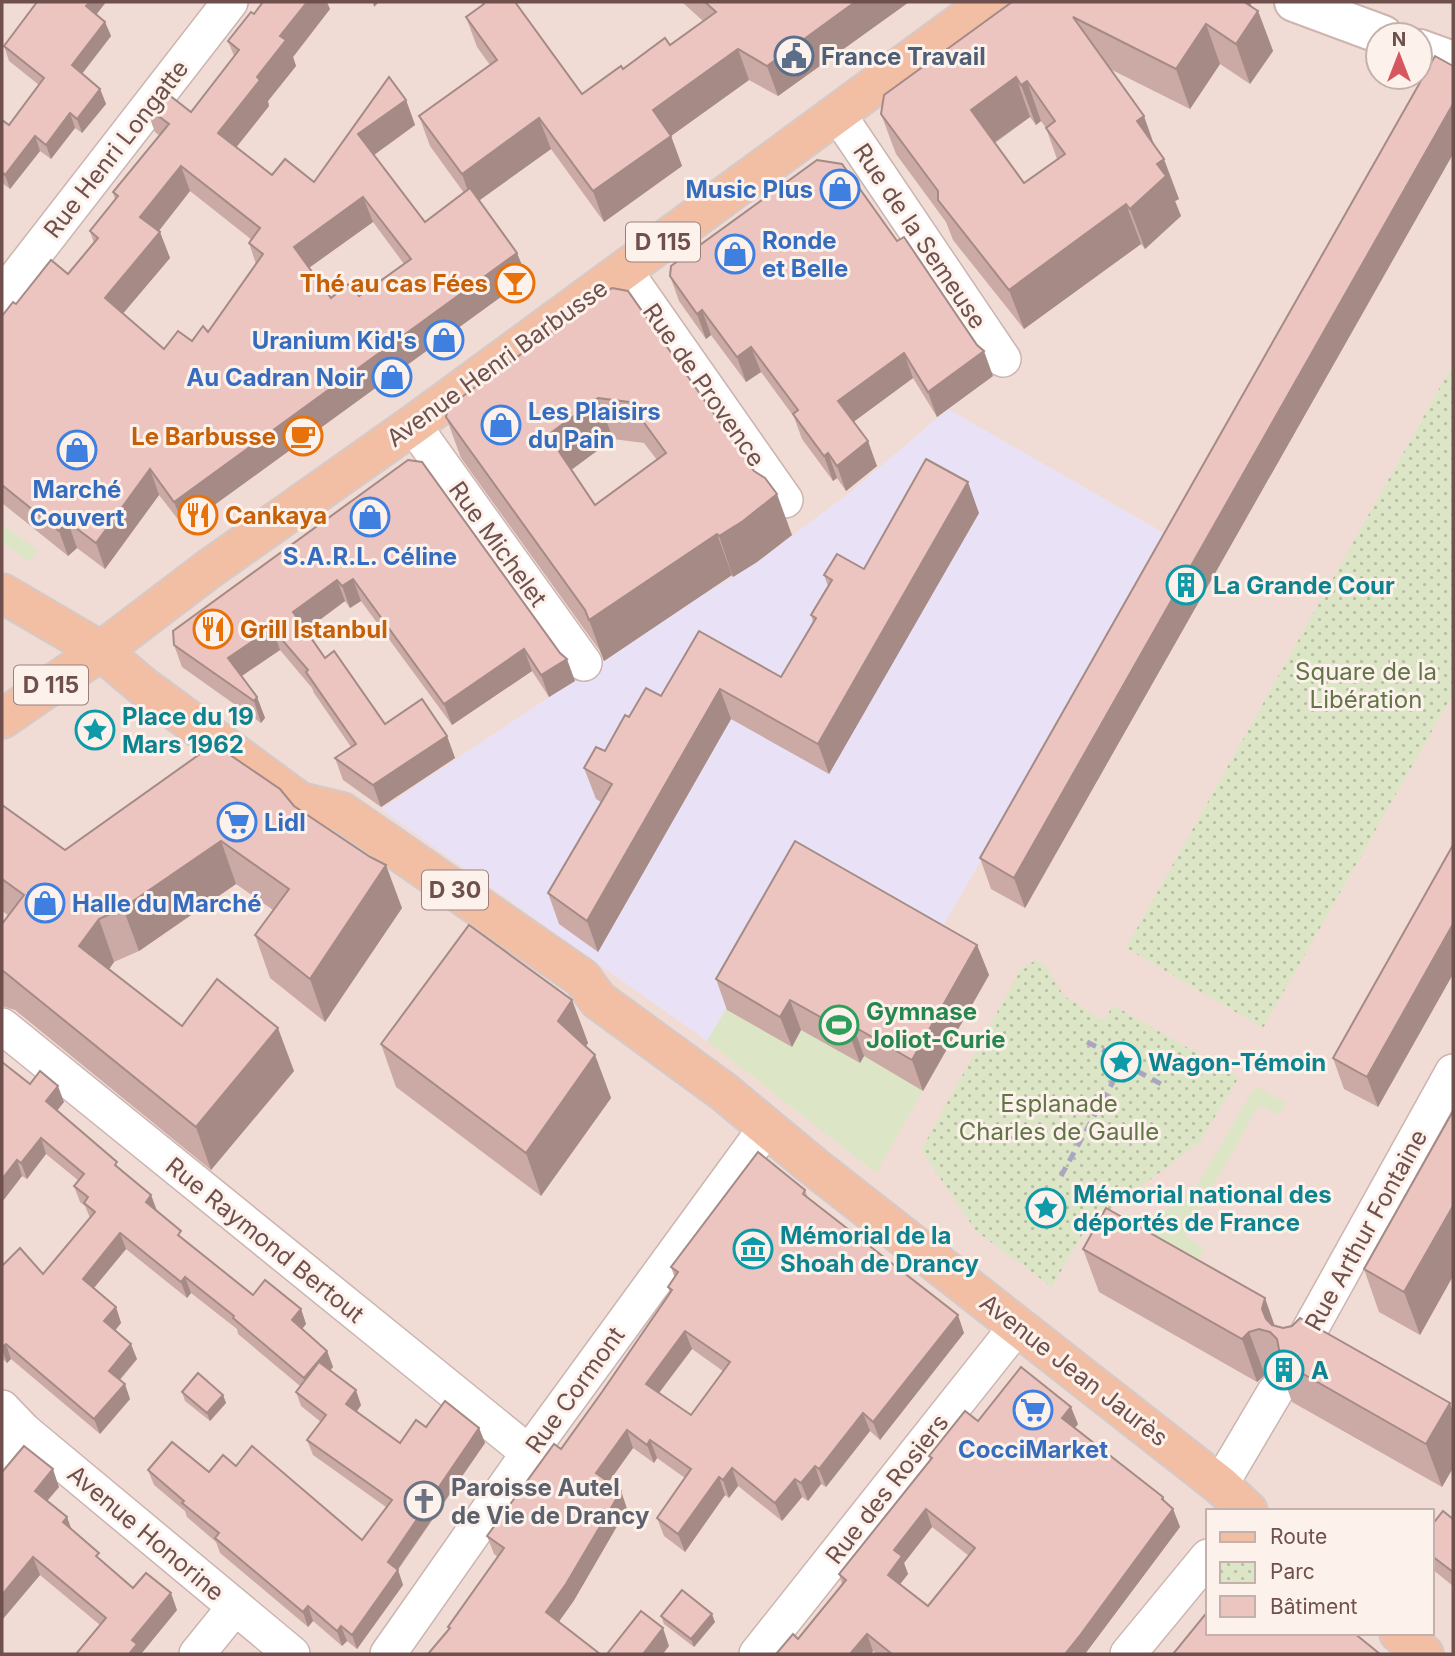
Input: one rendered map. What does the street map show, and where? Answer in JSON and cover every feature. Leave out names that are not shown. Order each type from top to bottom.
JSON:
[{"type":"main road","name":"Avenue Henri Barbusse","points":[[2,719],[101,651],[218,562],[413,425],[989,2]]},
{"type":"main road","points":[[7,597],[101,651]]},
{"type":"main road","name":"Avenue Jean Jaurès","points":[[101,651],[145,688],[300,802],[322,831],[450,917],[563,988],[598,1000],[724,1092],[766,1128],[1220,1485],[1245,1509]]},
{"type":"main road","points":[[1401,1635],[1424,1654]]},
{"type":"street","name":"Rue Henri Longatte","points":[[2,296],[230,2]]},
{"type":"street","points":[[1294,2],[1364,28]]},
{"type":"street","points":[[1434,54],[1453,61]]},
{"type":"street","name":"Rue de la Semeuse","points":[[836,113],[1003,359]]},
{"type":"street","name":"Rue de Provence","points":[[624,271],[785,499]]},
{"type":"street","name":"Rue Michelet","points":[[413,425],[584,663]]},
{"type":"street","name":"Rue Raymond Bertout","points":[[2,1027],[529,1453]]},
{"type":"street","name":"Rue Arthur Fontaine","points":[[1298,1352],[1453,1072]]},
{"type":"street","name":"Rue Cormont","points":[[388,1654],[529,1453],[766,1128]]},
{"type":"street","name":"Rue des Rosiers","points":[[757,1654],[1018,1325]]},
{"type":"street","points":[[1220,1485],[1275,1392]]},
{"type":"street","name":"Avenue Honorine","points":[[9,1432],[292,1654]]},
{"type":"street","points":[[1128,1654],[1206,1559]]},
{"type":"street","points":[[197,1654],[234,1607]]},
{"type":"shaded area","points":[[2,2],[1453,2],[1453,1654],[2,1654]]},
{"type":"shaded area","points":[[948,409],[1169,536],[933,943],[727,1010],[707,1041],[381,809],[695,600],[757,562],[848,494]]},
{"type":"green space","name":"Square de la Libération","points":[[1453,364],[1453,694],[1263,1028],[1126,948]]},
{"type":"green space","points":[[2,524],[38,550],[29,562],[2,542]]},
{"type":"green space","name":"Gymnase Joliot-Curie","points":[[806,871],[989,975],[876,1173],[707,1041]]},
{"type":"green space","name":"Esplanade Charles de Gaulle","points":[[1036,960],[1046,967],[1064,996],[1104,1021],[1113,1005],[1239,1077],[1199,1143],[1086,1228],[1052,1287],[976,1231],[921,1150],[1021,969]]},
{"type":"green space","points":[[1257,1087],[1286,1103],[1278,1115],[1259,1105],[1185,1236],[1204,1248],[1198,1261],[1166,1242],[1132,1235],[1195,1189]]},
{"type":"building","points":[[37,2],[90,2],[86,6],[105,22],[72,65],[100,89],[77,119],[70,113],[46,145],[35,136],[5,175],[2,172],[2,120],[9,125],[44,78],[4,46]]},
{"type":"building","points":[[263,2],[307,2],[280,36],[286,40],[257,77],[260,80],[218,133],[272,175],[285,159],[314,182],[389,77],[406,100],[358,134],[425,222],[470,188],[517,253],[174,502],[150,469],[96,543],[68,522],[59,531],[2,485],[2,316],[13,302],[16,304],[51,260],[68,274],[98,238],[90,231],[118,196],[113,192],[169,124],[145,106],[160,88],[191,112],[239,50],[228,41],[251,12],[254,14]],"holes":[[[181,166],[260,228],[249,243],[263,254],[208,332],[203,326],[192,341],[178,331],[164,349],[105,298],[160,232],[140,217]],[[363,197],[411,259],[359,296],[350,283],[331,298],[294,247]]]},
{"type":"building","points":[[483,2],[515,2],[582,94],[621,66],[623,69],[665,38],[670,45],[716,12],[705,2],[855,2],[767,66],[738,49],[653,110],[671,136],[593,191],[539,118],[462,174],[419,116],[497,60],[466,17],[484,4]]},
{"type":"building","points":[[1012,2],[1244,2],[1258,11],[1236,44],[1206,24],[1176,69],[1073,17],[1144,116],[1137,121],[1164,159],[1157,164],[1166,176],[1130,209],[1126,204],[1009,290],[938,200],[938,191],[881,114],[884,95]],"holes":[[[1016,77],[1021,85],[1027,81],[1055,121],[1046,128],[1065,154],[1024,183],[971,110]]]},
{"type":"building","points":[[1434,58],[1453,66],[1453,104],[1014,878],[980,858],[1415,91],[1434,91]]},
{"type":"building","points":[[817,160],[842,164],[897,241],[904,237],[977,345],[984,351],[928,392],[904,353],[838,401],[868,441],[837,466],[828,453],[824,456],[793,414],[798,410],[751,347],[737,357],[702,310],[697,314],[670,276],[671,266]]},
{"type":"building","points":[[612,288],[628,291],[754,471],[765,478],[777,494],[743,521],[719,536],[717,534],[589,620],[585,610],[446,417],[448,407]],"holes":[[[598,398],[629,402],[666,453],[595,505],[548,435]]]},
{"type":"building","points":[[926,459],[968,482],[818,744],[720,689],[587,921],[548,893],[612,784],[584,768],[596,747],[605,751],[625,715],[629,717],[646,688],[661,696],[699,631],[781,677],[816,618],[811,615],[832,580],[824,575],[837,554],[864,569]]},
{"type":"building","points":[[408,460],[422,462],[567,659],[541,675],[524,649],[444,704],[353,579],[342,586],[337,580],[293,612],[325,658],[334,651],[385,724],[422,699],[447,736],[373,785],[335,758],[356,744],[306,672],[308,670],[272,628],[228,658],[257,697],[254,701],[174,645],[173,631]]},
{"type":"building","points":[[214,744],[280,789],[294,806],[386,865],[310,979],[255,935],[289,889],[221,841],[123,908],[99,919],[79,946],[182,1026],[217,979],[278,1028],[196,1127],[2,970],[2,924],[24,895],[2,879],[2,805],[65,850]]},
{"type":"building","points":[[795,841],[977,945],[912,1060],[853,1026],[849,1033],[790,1000],[780,1017],[716,979]]},
{"type":"building","points":[[1453,845],[1453,924],[1367,1077],[1333,1058]]},
{"type":"building","points":[[469,925],[572,1000],[558,1021],[595,1055],[526,1153],[381,1044]]},
{"type":"building","points":[[2,1062],[30,1084],[40,1071],[58,1086],[46,1101],[151,1195],[146,1202],[181,1231],[178,1235],[253,1295],[265,1280],[301,1309],[292,1320],[327,1351],[304,1378],[185,1277],[181,1282],[120,1233],[83,1279],[116,1307],[104,1321],[131,1344],[109,1371],[125,1384],[94,1419],[6,1344],[2,1347],[2,1266],[20,1248],[43,1274],[95,1212],[84,1203],[88,1197],[74,1186],[84,1174],[41,1138],[21,1163],[17,1160],[2,1179]]},
{"type":"building","points":[[1453,1111],[1453,1206],[1404,1292],[1364,1269]]},
{"type":"building","points":[[758,1152],[805,1190],[803,1194],[958,1315],[873,1422],[863,1413],[819,1469],[815,1466],[801,1483],[795,1479],[775,1503],[732,1468],[723,1480],[719,1477],[678,1534],[657,1518],[691,1469],[650,1440],[647,1445],[627,1430],[596,1473],[621,1491],[566,1584],[546,1612],[600,1654],[428,1654],[450,1628],[448,1627],[504,1548],[487,1536],[554,1444],[561,1449],[672,1290],[668,1287],[678,1272],[671,1267]],"holes":[[[685,1331],[730,1362],[691,1415],[646,1384]]]},
{"type":"building","points":[[1106,1208],[1265,1298],[1262,1309],[1272,1325],[1283,1328],[1292,1326],[1300,1318],[1450,1403],[1426,1444],[1277,1359],[1277,1339],[1270,1332],[1259,1329],[1249,1332],[1242,1339],[1083,1249]]},
{"type":"building","points":[[319,1362],[356,1390],[346,1404],[400,1443],[416,1420],[426,1427],[445,1401],[479,1428],[388,1562],[398,1570],[352,1635],[341,1626],[337,1631],[308,1606],[303,1612],[215,1538],[219,1533],[182,1503],[184,1501],[148,1470],[172,1442],[209,1472],[223,1455],[236,1466],[252,1446],[362,1540],[392,1500],[307,1440],[326,1415],[296,1392]]},
{"type":"building","points":[[1021,1367],[1071,1407],[1062,1418],[1163,1497],[1173,1509],[1065,1654],[892,1654],[867,1634],[850,1654],[776,1654],[793,1634],[798,1639],[846,1580],[839,1574],[932,1458],[929,1456],[965,1411],[978,1421]],"holes":[[[926,1509],[975,1548],[928,1606],[888,1575],[902,1556],[894,1550]]]},
{"type":"building","points":[[198,1373],[223,1395],[207,1413],[182,1392]]},
{"type":"building","points":[[24,1446],[53,1469],[35,1491],[67,1517],[63,1522],[99,1553],[96,1556],[133,1588],[146,1573],[171,1593],[132,1640],[137,1644],[129,1654],[76,1654],[106,1618],[33,1557],[2,1595],[2,1472]]},
{"type":"building","points":[[1443,1511],[1453,1519],[1453,1572],[1434,1558],[1434,1522]]},
{"type":"building","points":[[682,1590],[712,1614],[691,1639],[661,1616]]},
{"type":"building","points":[[641,1611],[663,1628],[643,1654],[607,1654]]},
{"type":"building","points":[[1206,1613],[1206,1635],[1356,1635],[1380,1654],[1173,1654]]},
{"type":"railway","points":[[1087,1042],[1105,1051]]},
{"type":"railway","points":[[1061,1176],[1120,1069]]},
{"type":"railway","points":[[1137,1071],[1161,1084]]},
{"type":"place","name":"France Travail","points":[[794,56]]},
{"type":"place","name":"Music Plus","points":[[840,189]]},
{"type":"place","name":"Ronde et Belle","points":[[735,254]]},
{"type":"place","name":"Thé au cas Fées","points":[[515,283]]},
{"type":"place","name":"Uranium Kid's","points":[[444,340]]},
{"type":"place","name":"Au Cadran Noir","points":[[392,377]]},
{"type":"place","name":"Les Plaisirs du Pain","points":[[501,425]]},
{"type":"place","name":"Le Barbusse","points":[[303,436]]},
{"type":"place","name":"Marché Couvert","points":[[77,450]]},
{"type":"place","name":"Cankaya","points":[[198,515]]},
{"type":"place","name":"S.A.R.L. Céline","points":[[370,517]]},
{"type":"place","name":"La Grande Cour","points":[[1186,585]]},
{"type":"place","name":"Grill Istanbul","points":[[213,629]]},
{"type":"place","name":"Place du 19 Mars 1962","points":[[95,730]]},
{"type":"place","name":"Lidl","points":[[237,822]]},
{"type":"place","name":"Halle du Marché","points":[[45,903]]},
{"type":"place","name":"Gymnase Joliot-Curie","points":[[839,1025]]},
{"type":"place","name":"Wagon-Témoin","points":[[1121,1062]]},
{"type":"place","name":"Mémorial national des déportés de France","points":[[1046,1208]]},
{"type":"place","name":"Mémorial de la Shoah de Drancy","points":[[753,1249]]},
{"type":"place","name":"A","points":[[1284,1370]]},
{"type":"place","name":"CocciMarket","points":[[1033,1410]]},
{"type":"place","name":"Paroisse Autel de Vie de Drancy","points":[[424,1501]]}]
